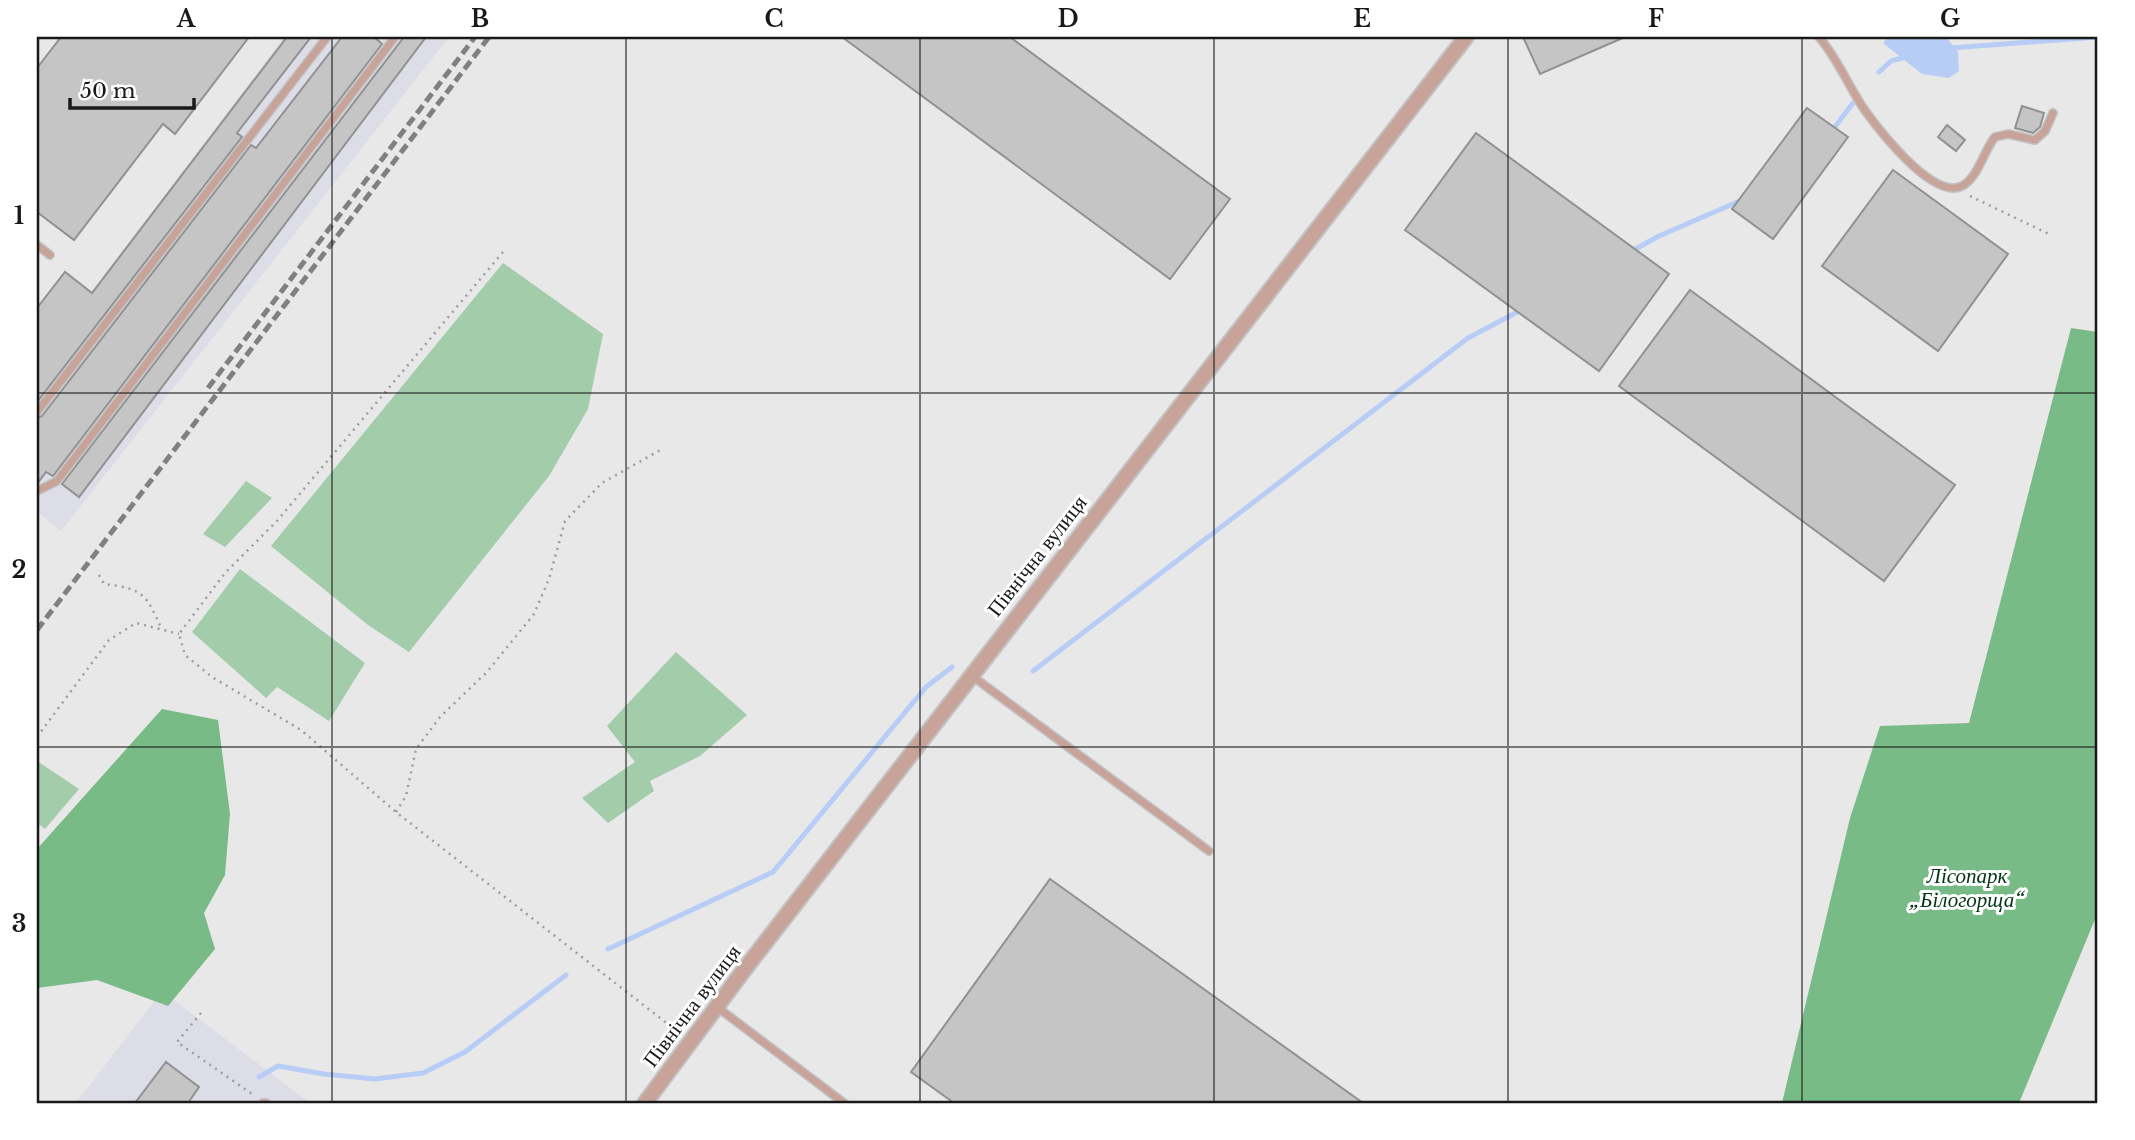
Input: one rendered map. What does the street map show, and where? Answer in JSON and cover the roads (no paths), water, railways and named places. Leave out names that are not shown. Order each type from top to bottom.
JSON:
[{"type":"street","name":"Північна вулиця","points":[[645,1103],[1466,37]]},
{"type":"lane","points":[[37,412],[327,37]]},
{"type":"lane","points":[[37,491],[57,481],[395,37]]},
{"type":"lane","points":[[1819,37],[1831,51],[1863,107],[1910,164],[1944,186],[1954,188],[1964,185],[1972,177],[1995,137],[2008,134],[2035,139],[2045,131],[2053,113]]},
{"type":"lane","points":[[37,245],[50,255]]},
{"type":"lane","points":[[972,675],[1209,851]]},
{"type":"lane","points":[[717,1007],[844,1103]]},
{"type":"water","points":[[1888,37],[1946,37],[1958,52],[1959,71],[1949,78],[1922,74],[1883,43]]},
{"type":"waterway","points":[[1950,48],[2098,37]]},
{"type":"waterway","points":[[1879,72],[1891,61],[1906,57]]},
{"type":"waterway","points":[[1831,132],[1853,103]]},
{"type":"waterway","points":[[1630,252],[1659,236],[1742,200]]},
{"type":"waterway","points":[[1033,671],[1468,338],[1523,309]]},
{"type":"waterway","points":[[608,949],[773,872],[926,687],[952,667]]},
{"type":"waterway","points":[[259,1077],[278,1066],[375,1079],[423,1073],[465,1052],[566,975]]},
{"type":"railway","points":[[208,388],[475,37]]},
{"type":"railway","points":[[37,630],[489,37]]},
{"type":"park label","name":"Лісопарк „Білогорща“","points":[[1967,888]]}]
